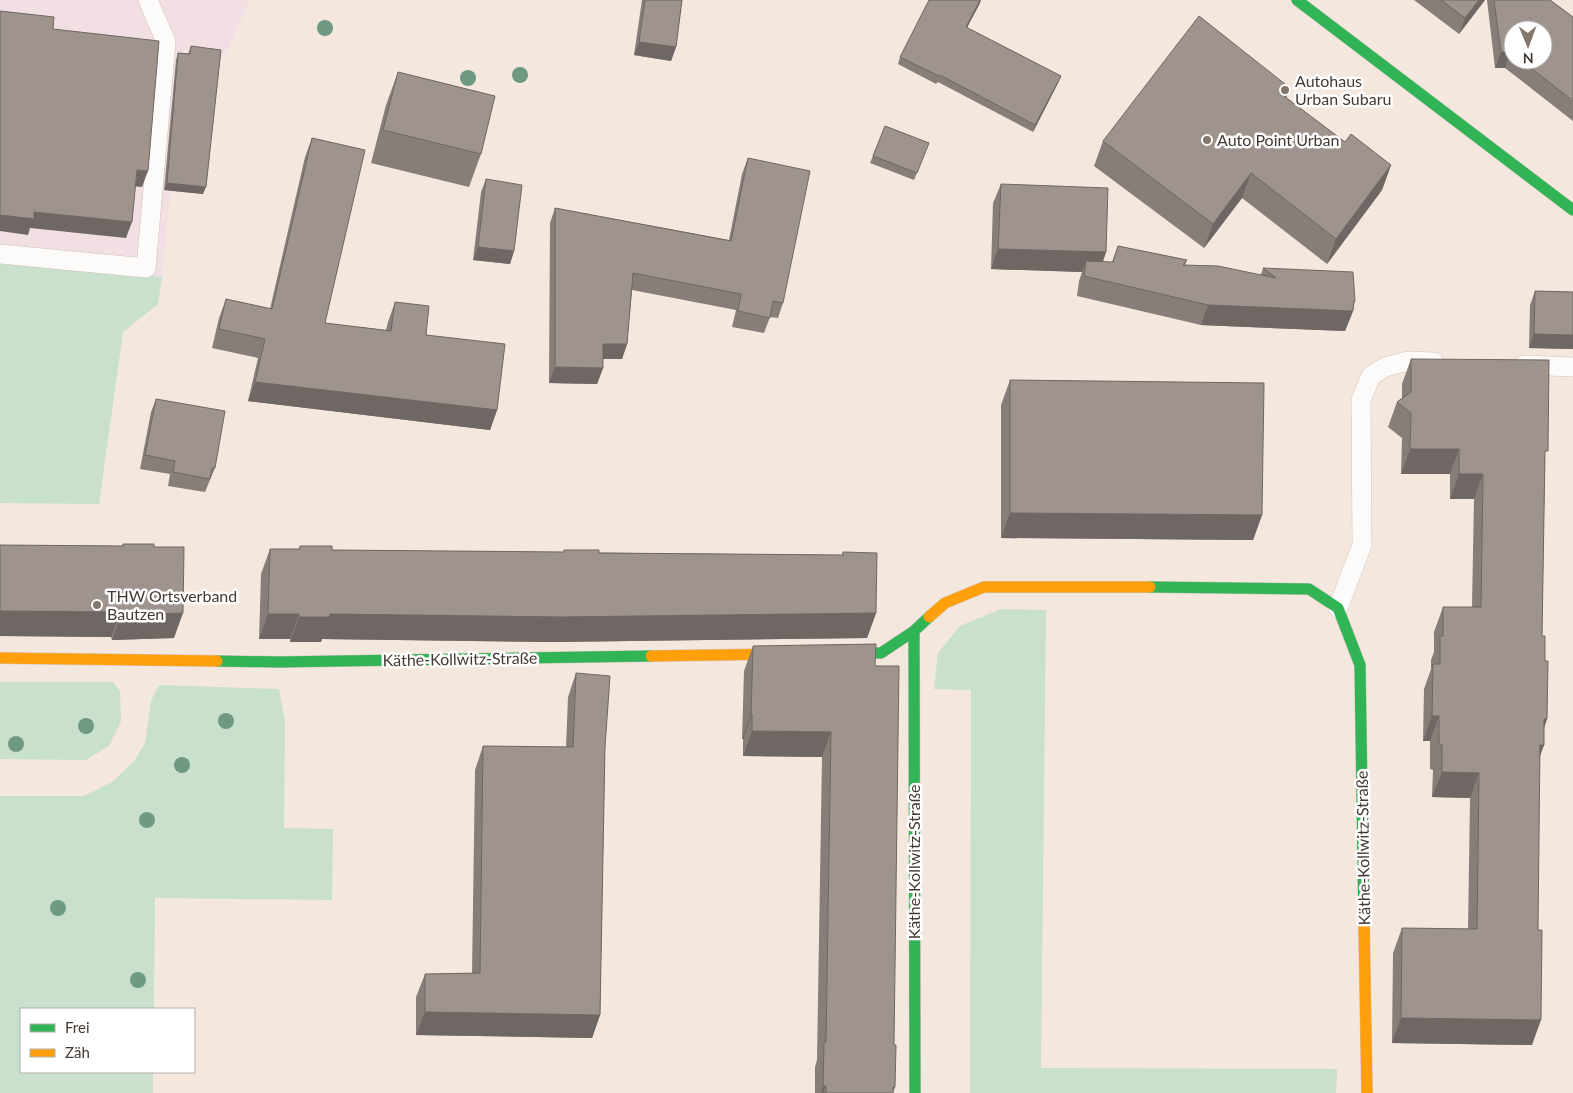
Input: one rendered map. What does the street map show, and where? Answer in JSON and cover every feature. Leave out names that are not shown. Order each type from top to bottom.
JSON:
[{"type":"street","points":[[1297,0],[1573,210]]},
{"type":"street","points":[[831,654],[881,653],[914,631],[945,604],[984,587],[1090,586],[1309,589],[1338,608]]},
{"type":"street","name":"Käthe-Kollwitz-Straße","points":[[1338,608],[1360,665],[1367,1093]]},
{"type":"street","name":"Käthe-Kollwitz-Straße","points":[[914,631],[915,1093]]},
{"type":"street","name":"Käthe-Kollwitz-Straße","points":[[0,658],[279,662],[802,654]]},
{"type":"lane","points":[[0,254],[146,268],[166,42],[148,0]]},
{"type":"lane","points":[[1338,608],[1362,546],[1361,400],[1371,376],[1385,367],[1408,361],[1447,362]]},
{"type":"lane","points":[[1505,364],[1573,367]]},
{"type":"shaded area","points":[[0,0],[250,0],[225,55],[184,49],[162,277],[0,260]]},
{"type":"green space","points":[[0,260],[162,277],[158,304],[123,332],[99,504],[0,503]]},
{"type":"green space","points":[[1001,609],[1046,610],[1041,1068],[1337,1069],[1336,1093],[970,1093],[971,690],[934,689],[938,653],[960,626]]},
{"type":"green space","points":[[0,682],[113,682],[120,691],[121,721],[109,746],[86,760],[0,759]]},
{"type":"green space","points":[[159,685],[279,689],[285,722],[284,828],[333,829],[332,900],[155,898],[154,1008],[20,1008],[20,1073],[153,1073],[153,1093],[0,1093],[0,796],[84,796],[112,782],[135,760],[145,743],[151,701]]},
{"type":"building","points":[[645,0],[682,0],[676,47],[639,42]]},
{"type":"building","points":[[929,0],[980,0],[966,27],[1061,76],[1035,125],[940,75],[900,57]]},
{"type":"building","points":[[1441,0],[1479,0],[1465,18]]},
{"type":"building","points":[[1494,0],[1550,0],[1573,17],[1573,101],[1534,70],[1553,70],[1553,20],[1503,20],[1503,52],[1501,52]]},
{"type":"building","points":[[0,11],[54,17],[53,29],[159,41],[148,171],[137,170],[132,222],[34,212],[34,219],[0,215]]},
{"type":"building","name":"Auto Point Urban","points":[[1199,16],[1290,88],[1284,96],[1345,142],[1351,134],[1391,165],[1336,239],[1251,173],[1213,224],[1103,141]]},
{"type":"building","points":[[191,46],[221,50],[206,187],[167,183],[178,53],[190,54]]},
{"type":"building","points":[[398,72],[495,96],[481,154],[383,130]]},
{"type":"building","points":[[885,126],[929,143],[917,173],[873,156]]},
{"type":"building","points":[[312,138],[365,150],[325,323],[391,331],[395,302],[429,306],[426,335],[505,344],[497,410],[255,382],[265,339],[219,329],[226,299],[272,309]]},
{"type":"building","points":[[748,158],[810,171],[783,303],[773,301],[770,318],[738,311],[741,294],[633,273],[627,344],[603,344],[603,368],[555,367],[555,208],[731,241]]},
{"type":"building","points":[[486,179],[522,185],[514,251],[478,247]]},
{"type":"building","points":[[1001,184],[1108,188],[1106,252],[998,249]]},
{"type":"building","points":[[1118,246],[1187,260],[1183,265],[1218,266],[1276,278],[1263,268],[1353,272],[1355,301],[1353,311],[1208,305],[1084,276],[1086,261],[1113,262]]},
{"type":"building","points":[[1535,291],[1573,292],[1573,335],[1534,334]]},
{"type":"building","points":[[1411,359],[1549,360],[1548,451],[1545,451],[1542,636],[1545,636],[1545,661],[1548,661],[1547,719],[1544,719],[1544,745],[1540,745],[1538,930],[1542,930],[1541,1020],[1401,1018],[1402,928],[1477,929],[1479,773],[1442,772],[1439,716],[1432,716],[1433,664],[1440,664],[1440,636],[1443,636],[1443,607],[1481,607],[1483,474],[1459,474],[1459,449],[1410,449],[1411,413],[1397,402],[1411,392]]},
{"type":"building","points":[[1010,380],[1264,383],[1262,515],[1010,513]]},
{"type":"building","points":[[156,399],[225,411],[215,468],[212,468],[210,479],[173,472],[175,461],[145,455]]},
{"type":"building","name":"THW Ortsverband Bautzen","points":[[123,544],[154,544],[154,547],[184,547],[183,613],[121,615],[121,612],[0,611],[0,545],[123,546]]},
{"type":"building","points":[[300,546],[332,546],[332,550],[564,552],[564,550],[599,550],[599,553],[843,555],[843,552],[877,553],[876,613],[562,617],[330,614],[330,617],[299,617],[299,614],[268,614],[270,549],[300,549]]},
{"type":"building","points":[[876,644],[875,666],[899,666],[895,1087],[893,1087],[893,1093],[826,1093],[826,1086],[823,1086],[824,1042],[826,1042],[831,732],[752,731],[753,646]]},
{"type":"building","points":[[576,673],[610,676],[605,747],[600,1015],[425,1012],[425,974],[480,973],[483,746],[573,747]]},
{"type":"traffic: fast","points":[[1297,0],[1573,210]]},
{"type":"traffic: fast","points":[[1150,587],[1309,589],[1338,608],[1360,665],[1364,924]]},
{"type":"traffic: fast","points":[[915,1093],[914,631],[929,617]]},
{"type":"traffic: fast","points":[[839,653],[881,653],[914,631]]},
{"type":"traffic: fast","points":[[217,661],[279,662],[651,656]]},
{"type":"traffic: slow","points":[[929,617],[945,603],[984,587],[1150,587]]},
{"type":"traffic: slow","points":[[651,656],[786,654]]},
{"type":"traffic: slow","points":[[0,658],[217,661]]},
{"type":"traffic: slow","points":[[1364,924],[1367,1093]]},
{"type":"place","name":"Autohaus Urban Subaru","points":[[1285,90]]},
{"type":"place","name":"Auto Point Urban","points":[[1207,140]]},
{"type":"place","name":"THW Ortsverband Bautzen","points":[[97,605]]}]
